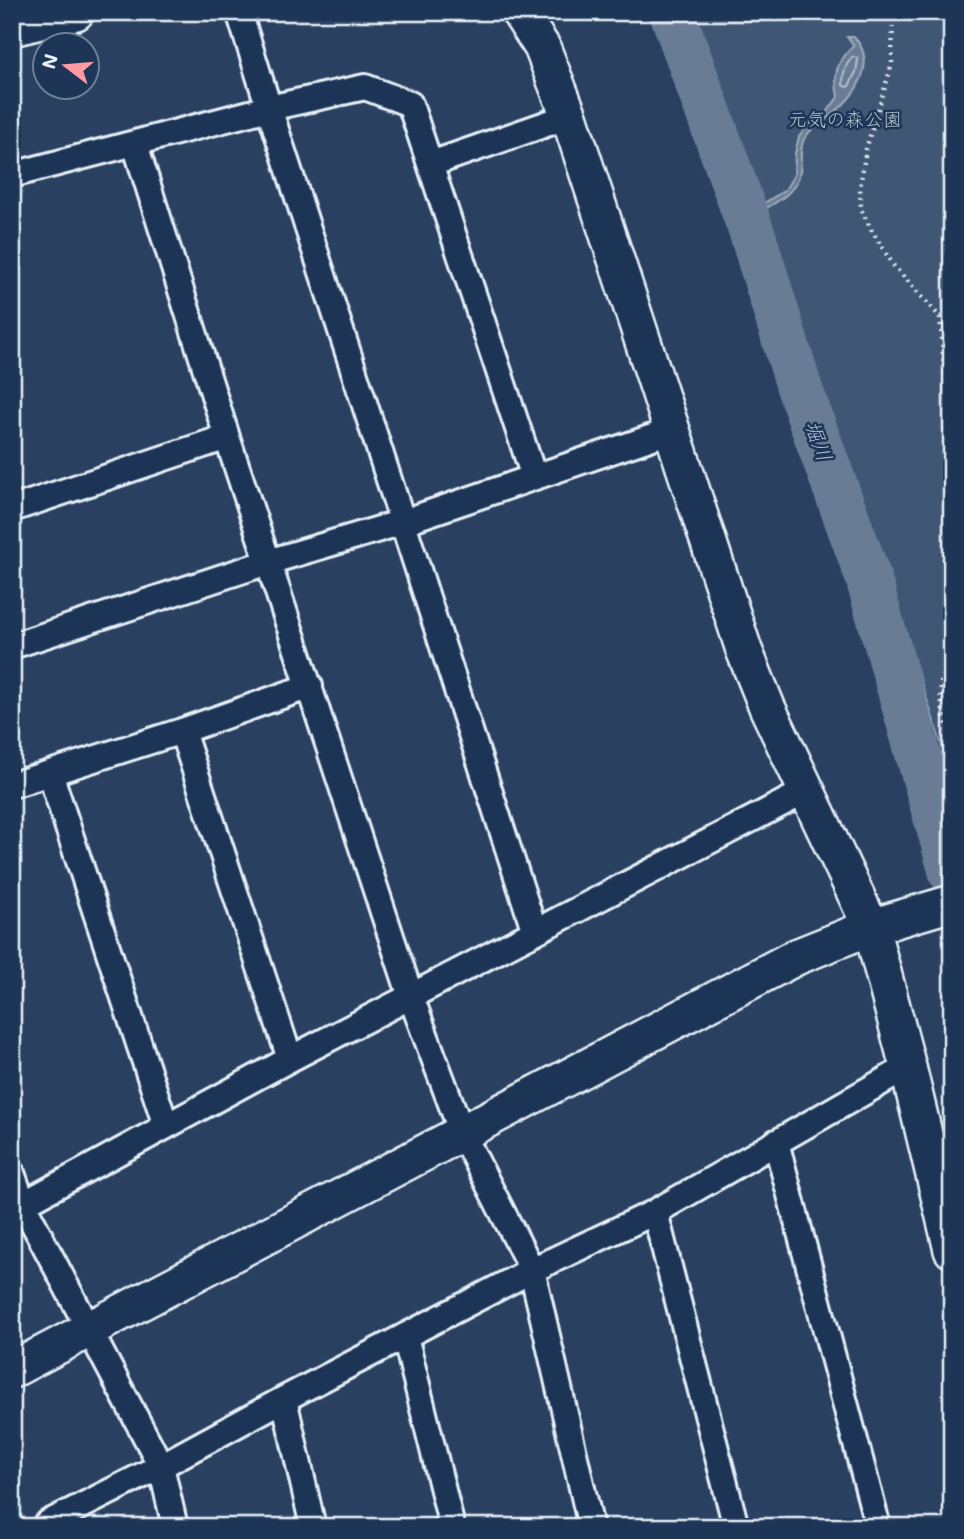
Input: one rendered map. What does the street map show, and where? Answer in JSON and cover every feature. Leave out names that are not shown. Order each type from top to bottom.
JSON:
[{"type":"street","points":[[12,27],[76,12]]},
{"type":"street","points":[[239,12],[535,932]]},
{"type":"street","points":[[519,12],[542,47],[569,116],[744,650],[767,707],[871,927],[952,1250]]},
{"type":"street","points":[[12,175],[268,108],[365,87],[410,104],[534,477]]},
{"type":"street","points":[[431,163],[569,116]]},
{"type":"street","points":[[135,144],[227,437],[411,997],[461,1133],[532,1270],[591,1527]]},
{"type":"street","points":[[12,646],[268,562],[403,522],[673,430]]},
{"type":"street","points":[[12,509],[227,437]]},
{"type":"street","points":[[12,785],[310,686]]},
{"type":"street","points":[[181,731],[290,1059]]},
{"type":"street","points":[[50,773],[166,1126]]},
{"type":"street","points":[[23,1204],[290,1059],[806,791]]},
{"type":"street","points":[[12,1370],[796,957],[871,927],[940,907]]},
{"type":"street","points":[[44,1527],[532,1270],[655,1212],[908,1067]]},
{"type":"street","points":[[776,1142],[878,1527]]},
{"type":"street","points":[[12,1173],[23,1204],[161,1466],[175,1527]]},
{"type":"street","points":[[655,1212],[736,1527]]},
{"type":"street","points":[[405,1336],[452,1527]]},
{"type":"street","points":[[284,1399],[313,1527]]},
{"type":"path","points":[[892,12],[892,64],[866,149],[860,188],[861,209],[894,266],[940,317],[945,377],[952,398]]},
{"type":"path","points":[[940,317],[952,312]]},
{"type":"path","points":[[952,657],[945,662],[940,695],[952,739]]},
{"type":"green space","name":"元気の森公園","points":[[690,12],[952,12],[952,777],[905,632],[834,445],[775,233]]},
{"type":"water","points":[[847,37],[854,37],[861,47],[864,69],[861,79],[849,99],[813,128],[804,139],[796,184],[787,194],[765,209],[763,204],[785,190],[794,175],[799,137],[809,124],[828,111],[838,97],[837,68],[854,45]]},
{"type":"waterway","name":"堀川","points":[[672,12],[752,233],[800,390],[868,577],[952,873]]}]
